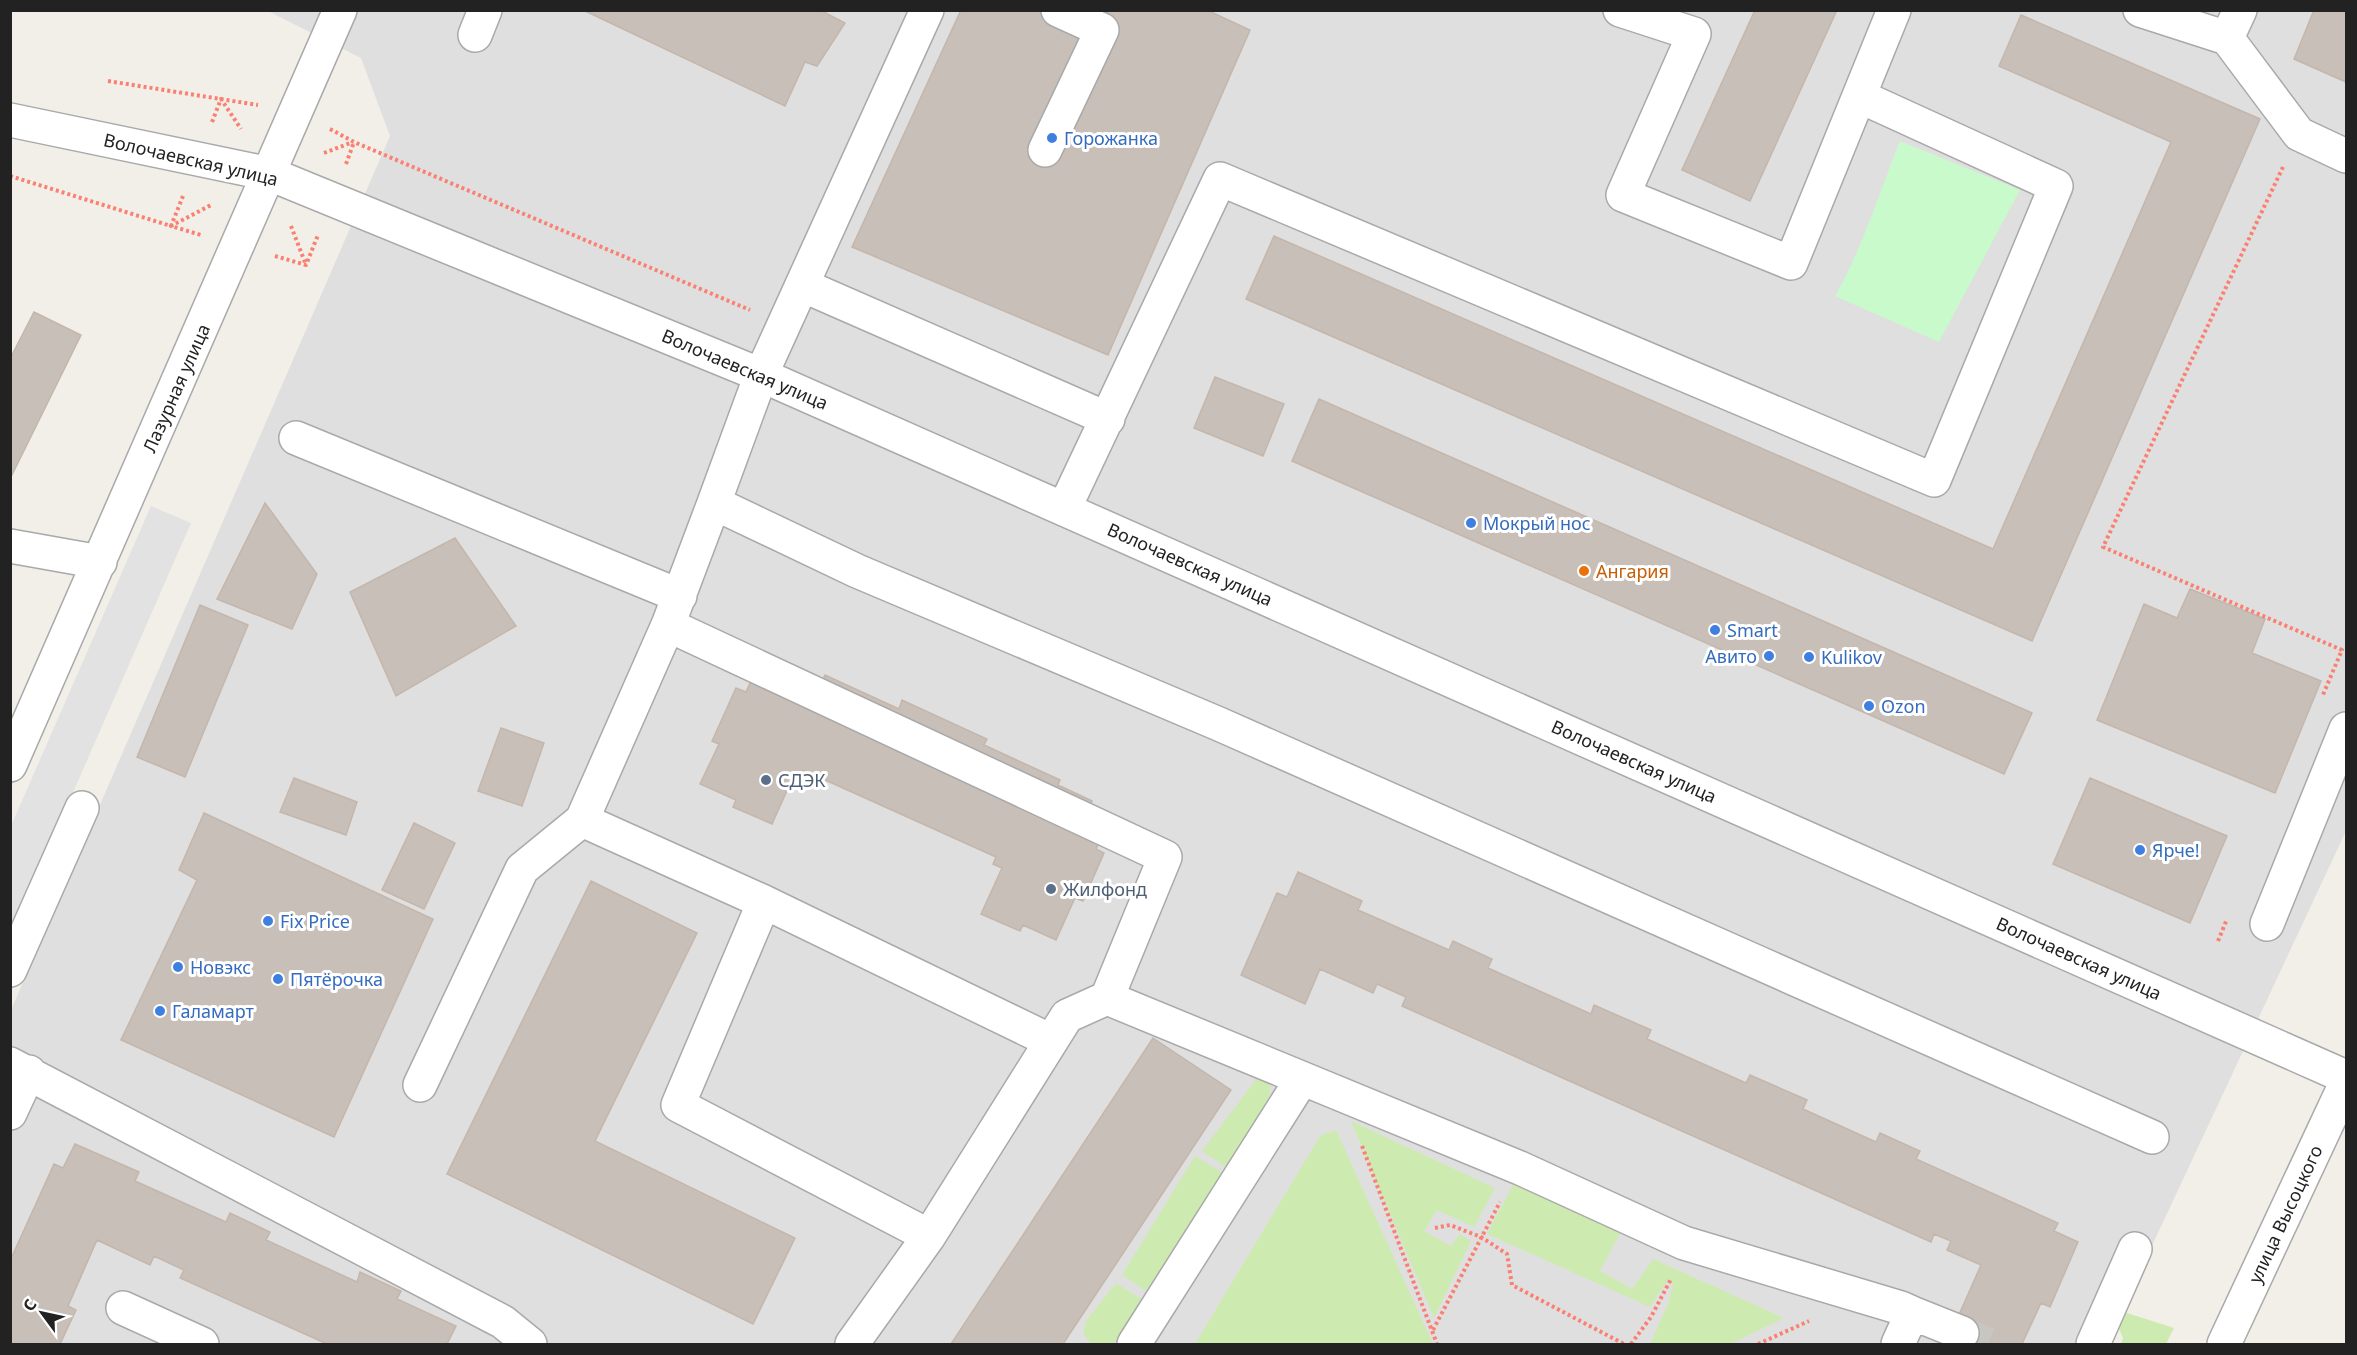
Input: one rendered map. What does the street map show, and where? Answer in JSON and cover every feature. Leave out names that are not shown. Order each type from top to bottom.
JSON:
[{"type":"street","points":[[420,1086],[522,869],[582,820],[674,610],[761,375],[927,10]]},
{"type":"street","points":[[1045,150],[1102,30],[1058,10]]},
{"type":"street","points":[[1620,10],[1694,34],[1623,195],[1791,263],[1894,10]]},
{"type":"street","points":[[2140,10],[2233,24],[2299,134],[2346,156]]},
{"type":"street","name":"Лазурная улица","points":[[10,765],[297,112],[338,11]]},
{"type":"street","points":[[1064,509],[1220,179],[1934,480],[2056,186],[1859,96]]},
{"type":"street","name":"Волочаевская улица","points":[[10,120],[270,174],[761,375],[2346,1077]]},
{"type":"street","points":[[802,285],[1108,419]]},
{"type":"street","points":[[296,438],[674,610],[1165,857],[1107,998],[1067,1016],[929,1236],[852,1344]]},
{"type":"street","points":[[714,503],[857,571],[1219,724],[2152,1137]]},
{"type":"street","points":[[10,546],[100,562]]},
{"type":"street","points":[[2267,924],[2346,729]]},
{"type":"street","points":[[10,970],[82,808]]},
{"type":"street","points":[[582,820],[764,902],[1051,1041]]},
{"type":"street","points":[[764,902],[678,1105],[929,1236]]},
{"type":"street","points":[[1107,998],[1520,1168],[1684,1243],[1912,1314],[1962,1333]]},
{"type":"street","points":[[10,1113],[20,1068],[498,1333],[530,1344]]},
{"type":"street","points":[[1134,1344],[1302,1079]]},
{"type":"street","name":"улица Высоцкого","points":[[2224,1344],[2346,1083]]},
{"type":"street","points":[[2093,1344],[2135,1250]]},
{"type":"street","points":[[123,1308],[202,1344]]},
{"type":"street","points":[[1898,1344],[1912,1314]]},
{"type":"path","points":[[108,81],[297,112],[365,147],[784,325]]},
{"type":"path","points":[[2299,134],[2103,547],[2342,650],[2319,704]]},
{"type":"path","points":[[10,176],[171,226]]},
{"type":"path","points":[[2218,941],[2232,909]]},
{"type":"path","points":[[1343,1096],[1437,1344]]},
{"type":"path","points":[[1432,1331],[1520,1168]]},
{"type":"path","points":[[1435,1228],[1450,1225],[1481,1237],[1507,1254],[1512,1285],[1624,1344]]},
{"type":"path","points":[[1631,1344],[1651,1317],[1679,1262],[1684,1243]]},
{"type":"shaded area","points":[[268,11],[2346,11],[2346,831],[2106,1344],[11,1344],[11,1010],[390,136],[361,58]]},
{"type":"shaded area","points":[[151,506],[191,523],[11,934],[11,826]]},
{"type":"green space","points":[[1900,141],[2020,190],[1939,342],[1835,296],[1862,239]]},
{"type":"green space","points":[[1261,1073],[1270,1082],[1270,1099],[1230,1170],[1202,1151]]},
{"type":"green space","points":[[1351,1121],[1495,1188],[1474,1227],[1437,1210],[1424,1231],[1451,1246],[1460,1234],[1471,1241],[1434,1318]]},
{"type":"green space","points":[[1336,1130],[1433,1344],[1195,1344],[1320,1136]]},
{"type":"green space","points":[[1195,1156],[1228,1176],[1146,1291],[1122,1275]]},
{"type":"green space","points":[[1514,1183],[1623,1228],[1600,1271],[1632,1289],[1653,1259],[1784,1318],[1730,1344],[1650,1344],[1668,1304],[1673,1284],[1667,1281],[1650,1307],[1487,1234]]},
{"type":"green space","points":[[1116,1283],[1143,1300],[1113,1344],[1091,1344],[1083,1333],[1086,1321]]},
{"type":"green space","points":[[2121,1311],[2174,1328],[2166,1344],[2121,1344],[2123,1338],[2116,1322]]},
{"type":"building","points":[[583,10],[820,10],[845,23],[817,66],[805,62],[785,106]]},
{"type":"building","name":"Горожанка","points":[[961,10],[1207,10],[1250,30],[1108,355],[852,247]]},
{"type":"building","points":[[1755,10],[1837,10],[1750,201],[1682,170]]},
{"type":"building","points":[[2314,10],[2346,10],[2346,82],[2294,59]]},
{"type":"building","points":[[2021,15],[2260,119],[2032,641],[1246,299],[1274,236],[1993,549],[2171,142],[1999,66]]},
{"type":"building","points":[[34,312],[81,335],[10,479],[10,359]]},
{"type":"building","points":[[1215,377],[1284,404],[1263,456],[1194,428]]},
{"type":"building","points":[[1319,399],[2032,713],[2004,774],[1292,461]]},
{"type":"building","points":[[265,503],[317,574],[292,629],[217,599]]},
{"type":"building","points":[[455,538],[516,626],[396,696],[350,592]]},
{"type":"building","points":[[2190,589],[2265,619],[2252,653],[2321,681],[2275,793],[2097,720],[2144,604],[2177,618]]},
{"type":"building","points":[[200,605],[248,625],[185,777],[137,757]]},
{"type":"building","points":[[759,663],[822,682],[825,675],[899,709],[902,700],[987,739],[984,745],[1060,780],[1058,785],[1092,801],[1089,809],[1110,819],[1096,849],[1104,853],[1083,901],[1075,898],[1056,940],[1023,925],[1020,931],[981,914],[1002,868],[993,864],[996,857],[803,770],[800,777],[794,775],[772,824],[733,807],[736,800],[700,784],[719,744],[712,741],[736,688],[746,692]]},
{"type":"building","points":[[501,728],[544,743],[522,806],[478,791]]},
{"type":"building","points":[[294,778],[357,802],[346,835],[280,812]]},
{"type":"building","points":[[2090,778],[2227,836],[2190,923],[2053,864]]},
{"type":"building","name":"Пятёрочка","points":[[204,813],[433,919],[334,1137],[121,1040],[197,880],[179,870]]},
{"type":"building","points":[[414,823],[455,843],[424,909],[382,890]]},
{"type":"building","points":[[1298,872],[1362,901],[1358,910],[1449,950],[1453,941],[1492,959],[1488,968],[1591,1014],[1594,1005],[1651,1030],[1647,1039],[1746,1083],[1750,1075],[1807,1100],[1803,1109],[1876,1142],[1880,1133],[1920,1151],[1916,1159],[2058,1223],[2054,1231],[2078,1242],[2050,1307],[2041,1303],[2022,1344],[1946,1344],[1981,1265],[1947,1250],[1951,1241],[1934,1234],[1931,1242],[1594,1092],[1402,1006],[1406,997],[1377,984],[1373,993],[1320,969],[1305,1004],[1241,975],[1277,893],[1287,897]]},
{"type":"building","points":[[591,881],[697,933],[595,1141],[795,1238],[753,1324],[447,1174]]},
{"type":"building","points":[[1153,1038],[1231,1090],[1063,1344],[951,1344]]},
{"type":"building","points":[[75,1144],[139,1172],[135,1181],[226,1222],[230,1213],[270,1232],[266,1240],[357,1282],[360,1272],[401,1291],[397,1299],[456,1326],[447,1344],[327,1344],[180,1278],[184,1270],[154,1256],[150,1265],[97,1240],[68,1306],[76,1310],[60,1344],[10,1344],[10,1261],[54,1164],[63,1168]]},
{"type":"tunnel","points":[[1962,1333],[1988,1344]]},
{"type":"place","name":"Горожанка","points":[[1052,138]]},
{"type":"place","name":"Мокрый нос","points":[[1471,523]]},
{"type":"place","name":"Ангария","points":[[1584,571]]},
{"type":"place","name":"Smart","points":[[1715,630]]},
{"type":"place","name":"Авито","points":[[1769,656]]},
{"type":"place","name":"Kulikov","points":[[1809,657]]},
{"type":"place","name":"Ozon","points":[[1869,706]]},
{"type":"place","name":"СДЭК","points":[[766,780]]},
{"type":"place","name":"Ярче!","points":[[2140,850]]},
{"type":"place","name":"Жилфонд","points":[[1051,889]]},
{"type":"place","name":"Fix Price","points":[[268,921]]},
{"type":"place","name":"Новэкс","points":[[178,967]]},
{"type":"place","name":"Пятёрочка","points":[[278,979]]},
{"type":"place","name":"Галамарт","points":[[160,1011]]}]
